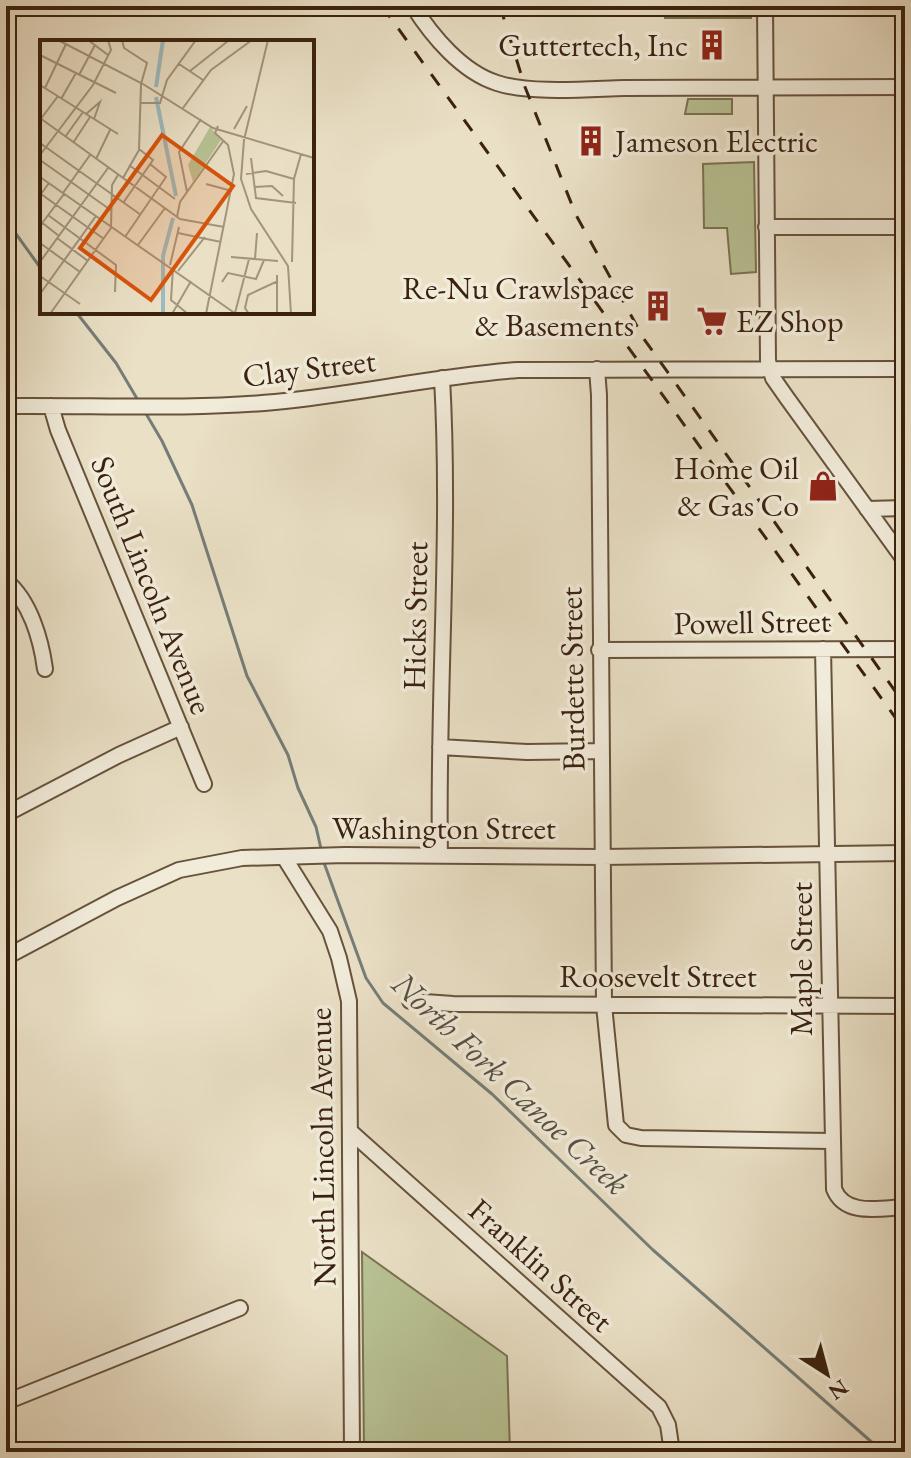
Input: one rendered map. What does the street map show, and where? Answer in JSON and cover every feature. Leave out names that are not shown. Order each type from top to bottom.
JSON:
[{"type":"street","points":[[413,6],[429,29],[461,61],[486,78],[502,84],[567,89],[905,87]]},
{"type":"street","points":[[765,6],[768,361],[787,398],[905,561]]},
{"type":"street","points":[[766,227],[905,227]]},
{"type":"street","name":"Burdette Street","points":[[597,369],[604,1005],[614,1119],[621,1131],[641,1138],[831,1141]]},
{"type":"street","name":"Clay Street","points":[[6,406],[204,407],[304,399],[518,370],[905,369]]},
{"type":"street","name":"Hicks Street","points":[[440,855],[445,501],[442,378]]},
{"type":"street","name":"South Lincoln Avenue","points":[[51,406],[58,430],[204,784]]},
{"type":"street","points":[[867,509],[905,508]]},
{"type":"street","points":[[6,581],[23,600],[43,654],[45,669]]},
{"type":"street","name":"Maple Street","points":[[823,649],[834,1189],[842,1203],[863,1208],[904,1207]]},
{"type":"street","name":"Powell Street","points":[[599,650],[905,649]]},
{"type":"street","points":[[6,814],[119,755],[181,727]]},
{"type":"street","points":[[440,747],[527,752],[601,751]]},
{"type":"street","name":"Washington Street","points":[[6,957],[106,904],[179,870],[242,858],[905,853]]},
{"type":"street","name":"North Lincoln Avenue","points":[[284,857],[330,931],[339,958],[351,1132],[352,1452]]},
{"type":"street","name":"Roosevelt Street","points":[[410,1001],[453,1004],[905,1006]]},
{"type":"street","name":"Franklin Street","points":[[351,1132],[659,1407],[668,1425],[672,1452]]},
{"type":"street","points":[[6,1402],[240,1308]]},
{"type":"green space","points":[[665,6],[751,6],[751,18],[665,18]]},
{"type":"green space","points":[[688,99],[732,99],[732,114],[685,114]]},
{"type":"green space","points":[[754,162],[756,272],[731,274],[727,228],[704,228],[703,164]]},
{"type":"green space","points":[[362,1252],[507,1356],[510,1452],[364,1452]]},
{"type":"waterway","name":"North Fork Canoe Creek","points":[[6,220],[40,267]]},
{"type":"waterway","name":"North Fork Canoe Creek","points":[[78,314],[116,363],[139,402]]},
{"type":"waterway","name":"North Fork Canoe Creek","points":[[145,412],[192,505],[247,676],[288,755],[298,788],[316,827],[322,853]]},
{"type":"waterway","name":"North Fork Canoe Creek","points":[[323,860],[366,978],[383,1003],[492,1094],[653,1250],[883,1452]]},
{"type":"railway","points":[[382,6],[905,731]]},
{"type":"railway","points":[[500,6],[525,87],[576,215],[644,339],[905,705]]},
{"type":"place","name":"Guttertech, Inc","points":[[712,45]]},
{"type":"place","name":"Jameson Electric","points":[[591,141]]},
{"type":"place","name":"Re-Nu Crawlspace & Basements","points":[[658,306]]},
{"type":"place","name":"EZ Shop","points":[[712,321]]},
{"type":"place","name":"Home Oil & Gas Co","points":[[823,486]]}]
